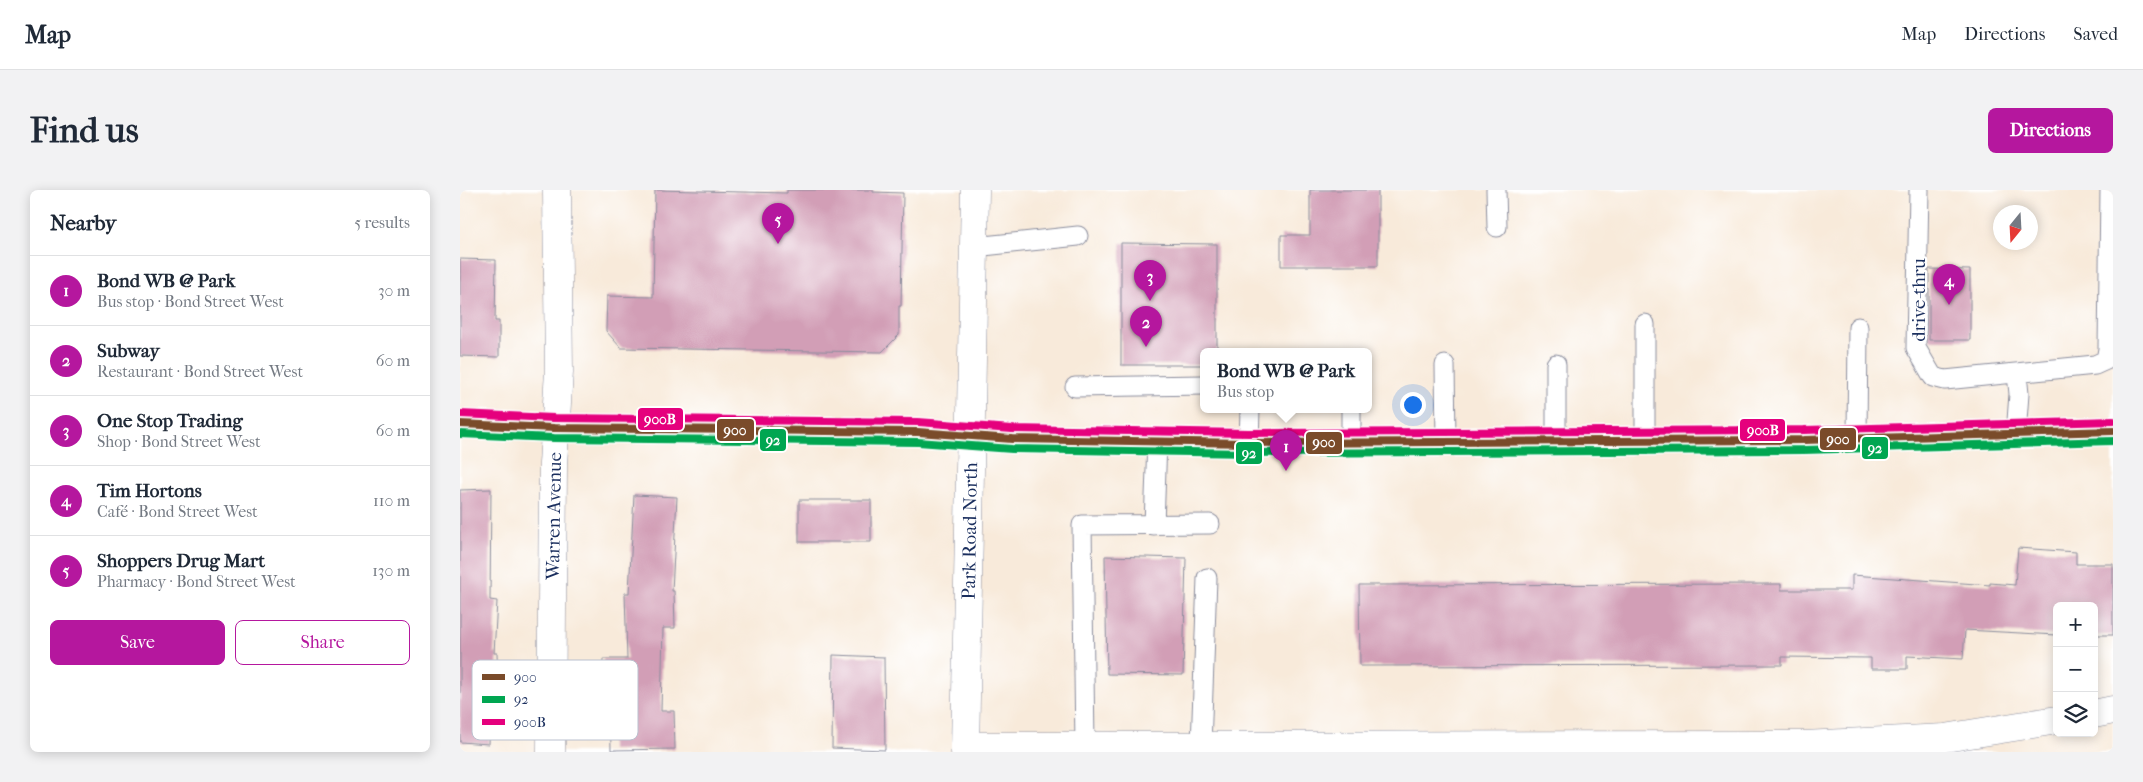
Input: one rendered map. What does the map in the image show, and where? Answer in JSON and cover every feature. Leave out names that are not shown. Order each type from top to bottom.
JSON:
[{"type":"main road","name":"Warren Avenue","points":[[551,660],[554,428],[559,372],[557,190]]},
{"type":"main road","name":"Park Road North","points":[[965,749],[975,190]]},
{"type":"main road","points":[[460,424],[554,428],[918,432],[1012,439],[1249,443],[1857,438],[2113,431]]},
{"type":"main road","points":[[2098,713],[2113,710]]},
{"type":"main road","points":[[965,749],[1085,746],[1804,745],[1945,738],[2053,721]]},
{"type":"lane","points":[[1496,190],[1497,227]]},
{"type":"lane","name":"drive-thru","points":[[1919,190],[1916,348],[1933,377],[1945,380],[2017,374]]},
{"type":"lane","points":[[2016,434],[2019,394],[2017,374],[2095,365],[2106,360],[2108,350],[2110,190]]},
{"type":"lane","points":[[974,247],[1078,236]]},
{"type":"lane","points":[[1645,324],[1645,440]]},
{"type":"lane","points":[[1857,438],[1858,327]]},
{"type":"lane","points":[[1556,364],[1556,440]]},
{"type":"lane","points":[[1445,365],[1446,440]]},
{"type":"lane","points":[[1075,386],[1200,385]]},
{"type":"lane","points":[[1249,443],[1250,413]]},
{"type":"lane","points":[[1351,413],[1351,441]]},
{"type":"lane","points":[[1154,524],[1158,441]]},
{"type":"lane","points":[[1085,746],[1082,525],[1210,524]]},
{"type":"lane","points":[[1201,746],[1207,578]]},
{"type":"building","points":[[655,190],[787,193],[787,190],[873,190],[873,192],[903,193],[899,335],[882,352],[621,348],[606,331],[607,296],[653,297]]},
{"type":"building","points":[[1310,190],[1378,190],[1378,266],[1281,266],[1281,235],[1310,235]]},
{"type":"building","points":[[1121,243],[1217,244],[1217,348],[1200,348],[1200,365],[1121,365]]},
{"type":"building","points":[[460,259],[496,260],[495,321],[499,321],[499,357],[460,356]]},
{"type":"building","points":[[1929,269],[1970,270],[1970,340],[1929,340]]},
{"type":"building","points":[[491,489],[490,600],[497,601],[494,653],[497,653],[497,660],[472,660],[472,740],[489,740],[489,744],[460,742],[460,490]]},
{"type":"building","points":[[634,495],[677,497],[672,591],[674,591],[675,628],[663,628],[661,711],[674,711],[675,749],[611,750],[611,740],[638,740],[638,660],[603,660],[627,659],[625,593],[629,593]]},
{"type":"building","points":[[799,500],[871,500],[871,542],[799,542]]},
{"type":"building","points":[[2018,548],[2076,552],[2076,564],[2113,564],[2113,635],[2098,635],[2098,602],[2053,602],[2053,635],[1965,630],[1963,659],[1907,656],[1907,669],[1871,669],[1871,658],[1782,657],[1782,665],[1360,666],[1359,585],[1781,584],[1781,590],[1852,590],[1852,575],[1990,585],[1990,583],[2015,585]]},
{"type":"building","points":[[1105,556],[1186,558],[1183,675],[1107,674]]},
{"type":"building","points":[[833,655],[884,657],[885,750],[832,748]]},
{"type":"transit line","name":"900B","points":[[460,414],[554,418],[918,422],[1012,429],[1249,433],[1804,430],[2113,421]]},
{"type":"transit line","name":"900","points":[[460,424],[554,428],[918,432],[1012,439],[1249,443],[1804,440],[2113,431]]},
{"type":"transit line","name":"92","points":[[460,434],[554,438],[918,442],[1012,449],[1249,453],[1804,450],[2113,441]]},
{"type":"place","name":"Shoppers Drug Mart","points":[[778,244]]},
{"type":"place","name":"One Stop Trading","points":[[1150,301]]},
{"type":"place","name":"Tim Hortons","points":[[1949,305]]},
{"type":"place","name":"Subway","points":[[1146,347]]},
{"type":"place","name":"Bond WB @ Park","points":[[1286,471]]}]
